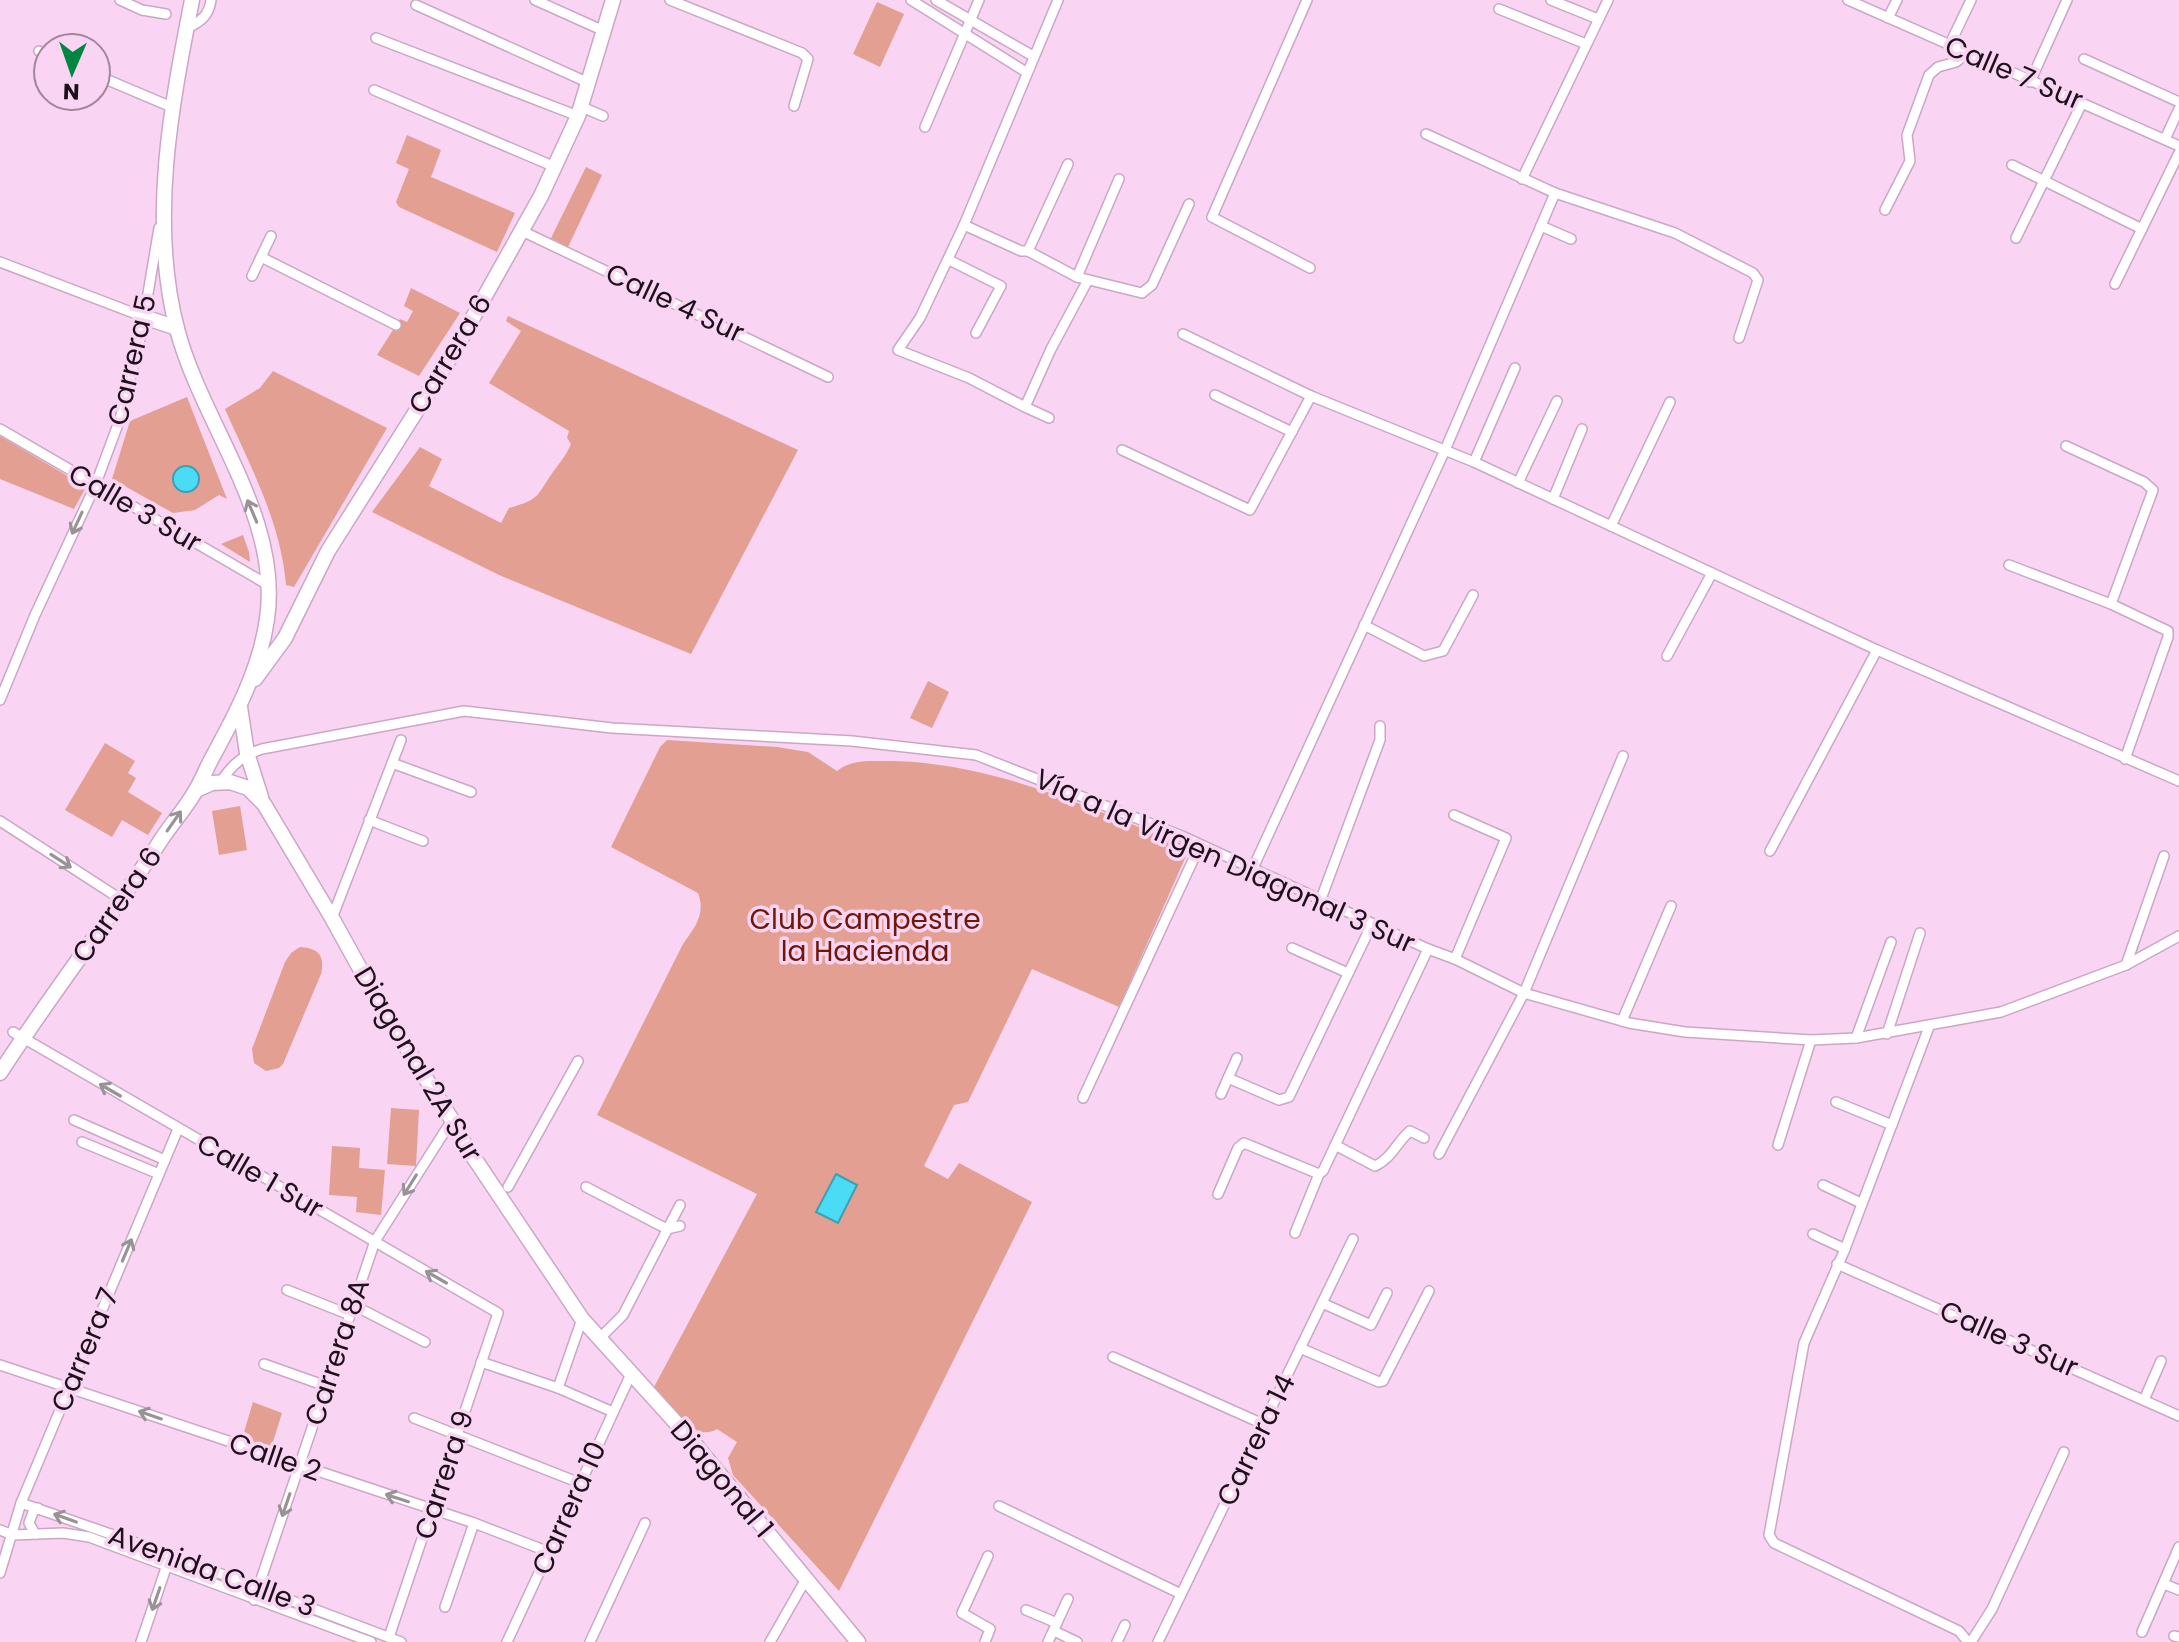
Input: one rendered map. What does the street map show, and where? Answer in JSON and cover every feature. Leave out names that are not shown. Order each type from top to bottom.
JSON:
[{"type":"main road","name":"Carrera 5","points":[[162,209],[174,108],[192,0]]},
{"type":"main road","name":"Carrera 6","points":[[247,688],[273,656],[328,551],[453,353],[522,231],[580,112],[613,0]]},
{"type":"main road","name":"Carrera 6","points":[[0,1073],[18,1035],[122,900],[196,790],[240,707],[262,643],[270,591],[269,566],[259,529],[190,368],[177,328],[168,276],[162,209]]},
{"type":"main road","points":[[144,317],[177,328]]},
{"type":"main road","points":[[270,591],[276,608],[283,611],[296,609],[301,604]]},
{"type":"main road","points":[[240,707],[247,753],[264,804]]},
{"type":"main road","points":[[196,790],[221,781],[248,788],[264,804]]},
{"type":"main road","name":"Diagonal 2A Sur","points":[[264,804],[460,1137],[582,1319]]},
{"type":"main road","name":"Diagonal 1","points":[[582,1319],[688,1436],[854,1640]]},
{"type":"street","points":[[120,0],[142,10],[166,14]]},
{"type":"street","points":[[187,28],[200,22],[207,14],[211,0]]},
{"type":"street","points":[[535,0],[604,31]]},
{"type":"street","points":[[670,0],[802,53],[808,59],[794,106]]},
{"type":"street","points":[[911,0],[1026,72]]},
{"type":"street","points":[[936,0],[1033,56]]},
{"type":"street","points":[[925,127],[979,0]]},
{"type":"street","points":[[1049,418],[969,378],[898,350],[920,318],[949,260],[1058,0]]},
{"type":"street","points":[[1307,0],[1212,217],[1310,268]]},
{"type":"street","points":[[1551,0],[1598,19]]},
{"type":"street","points":[[1522,179],[1608,0]]},
{"type":"street","name":"Calle 7 Sur","points":[[1848,0],[2179,146]]},
{"type":"street","points":[[1888,18],[1897,0]]},
{"type":"street","points":[[1949,46],[1971,0]]},
{"type":"street","points":[[2030,82],[2067,0]]},
{"type":"street","points":[[416,5],[589,83]]},
{"type":"street","points":[[940,16],[946,6]]},
{"type":"street","points":[[1499,9],[1586,44]]},
{"type":"street","points":[[376,38],[580,112],[603,116]]},
{"type":"street","points":[[1012,62],[1019,48]]},
{"type":"street","points":[[1885,210],[1910,161],[1907,135],[1929,75],[1938,67],[1956,62],[1967,53]]},
{"type":"street","points":[[2084,59],[2179,102]]},
{"type":"street","points":[[112,82],[174,108]]},
{"type":"street","points":[[374,90],[555,167]]},
{"type":"street","points":[[2016,238],[2082,103]]},
{"type":"street","points":[[2165,139],[2179,109]]},
{"type":"street","points":[[1426,134],[1555,193],[1675,233],[1753,273],[1758,280],[1739,338]]},
{"type":"street","points":[[2115,284],[2179,153]]},
{"type":"street","points":[[1028,251],[1068,164]]},
{"type":"street","points":[[2012,165],[2142,229]]},
{"type":"street","points":[[1077,277],[1119,179]]},
{"type":"street","points":[[1253,868],[1445,450],[1555,193]]},
{"type":"street","points":[[964,225],[1021,251],[1028,251],[1077,277],[1142,293],[1152,285],[1189,204]]},
{"type":"street","name":"Carrera 5","points":[[0,700],[35,615],[95,486],[120,419],[144,317],[162,209]]},
{"type":"street","points":[[1541,226],[1571,239]]},
{"type":"street","name":"Calle 4 Sur","points":[[522,231],[828,377]]},
{"type":"street","points":[[252,276],[271,236]]},
{"type":"street","points":[[261,257],[396,325]]},
{"type":"street","points":[[949,260],[1001,286],[976,333]]},
{"type":"street","points":[[0,262],[144,317]]},
{"type":"street","points":[[1025,407],[1051,349],[1088,280]]},
{"type":"street","points":[[1183,334],[1311,396],[1474,462],[1877,650],[2179,781]]},
{"type":"street","points":[[1474,462],[1515,368]]},
{"type":"street","points":[[1215,395],[1292,432]]},
{"type":"street","points":[[1122,450],[1250,510],[1311,396]]},
{"type":"street","points":[[1518,483],[1557,401]]},
{"type":"street","points":[[1611,526],[1670,402]]},
{"type":"street","name":"Calle 3 Sur","points":[[0,429],[270,591]]},
{"type":"street","points":[[1553,499],[1582,429]]},
{"type":"street","points":[[2066,446],[2144,482],[2153,490],[2111,604]]},
{"type":"street","points":[[2009,565],[2111,604],[2168,631],[2125,759]]},
{"type":"street","points":[[1667,656],[1712,573]]},
{"type":"street","points":[[1364,625],[1424,656],[1443,651],[1473,595]]},
{"type":"street","points":[[1770,851],[1877,650]]},
{"type":"street","name":"Vía a la Virgen Diagonal 3 Sur","points":[[247,753],[464,711],[627,729],[852,741],[976,755],[1253,868],[1524,993],[1622,1021],[1685,1032],[1811,1040],[1856,1038],[1929,1027],[2001,1012],[2126,965],[2179,936]]},
{"type":"street","points":[[1321,899],[1380,740],[1380,726]]},
{"type":"street","points":[[332,918],[401,740]]},
{"type":"street","points":[[221,781],[247,753]]},
{"type":"street","points":[[1439,1154],[1524,993],[1623,756]]},
{"type":"street","points":[[392,763],[471,792]]},
{"type":"street","points":[[1454,815],[1506,838],[1455,959]]},
{"type":"street","points":[[369,820],[423,841]]},
{"type":"street","points":[[0,821],[122,900]]},
{"type":"street","points":[[1083,1098],[1200,845]]},
{"type":"street","points":[[2126,965],[2164,856]]},
{"type":"street","points":[[1622,1021],[1671,906]]},
{"type":"street","points":[[1228,1078],[1279,1100],[1289,1097],[1372,924]]},
{"type":"street","points":[[1887,1034],[1920,933]]},
{"type":"street","points":[[1856,1038],[1891,942]]},
{"type":"street","points":[[1292,948],[1348,973]]},
{"type":"street","points":[[1295,1233],[1319,1174],[1428,949]]},
{"type":"street","points":[[1929,1027],[1801,1357],[1769,1535],[1774,1543],[1959,1631],[1970,1642],[1992,1609],[2064,1452]]},
{"type":"street","name":"Calle 1 Sur","points":[[18,1035],[498,1313]]},
{"type":"street","points":[[1778,1145],[1811,1040]]},
{"type":"street","points":[[1221,1094],[1237,1058]]},
{"type":"street","points":[[508,1187],[578,1061]]},
{"type":"street","points":[[1836,1102],[1892,1125]]},
{"type":"street","points":[[74,1120],[165,1160]]},
{"type":"street","name":"Carrera 8A","points":[[254,1600],[375,1241],[452,1120]]},
{"type":"street","name":"Carrera 7","points":[[0,1573],[21,1503],[178,1129]]},
{"type":"street","points":[[1335,1145],[1375,1166],[1385,1162],[1402,1137],[1410,1131],[1424,1138]]},
{"type":"street","points":[[82,1142],[159,1174]]},
{"type":"street","points":[[1218,1194],[1238,1148],[1244,1143],[1319,1174]]},
{"type":"street","points":[[1823,1185],[1861,1203]]},
{"type":"street","points":[[586,1187],[667,1229],[680,1226]]},
{"type":"street","points":[[599,1339],[623,1315],[680,1205]]},
{"type":"street","points":[[1813,1234],[1845,1249]]},
{"type":"street","name":"Carrera 14","points":[[1158,1642],[1353,1239]]},
{"type":"street","name":"Calle 3 Sur","points":[[1837,1264],[2179,1416]]},
{"type":"street","points":[[287,1290],[351,1310],[425,1342]]},
{"type":"street","points":[[1300,1348],[1379,1382],[1383,1381],[1429,1291]]},
{"type":"street","points":[[1322,1303],[1371,1325],[1387,1293]]},
{"type":"street","name":"Carrera 9","points":[[389,1637],[498,1313]]},
{"type":"street","points":[[558,1388],[582,1319]]},
{"type":"street","points":[[1113,1357],[1263,1424]]},
{"type":"street","points":[[2144,1400],[2161,1361]]},
{"type":"street","points":[[481,1362],[558,1388],[613,1412]]},
{"type":"street","points":[[264,1364],[326,1386]]},
{"type":"street","name":"Calle 2","points":[[0,1365],[474,1523],[549,1552]]},
{"type":"street","name":"Carrera 10","points":[[507,1642],[631,1374]]},
{"type":"street","points":[[414,1418],[580,1483]]},
{"type":"street","name":"Avenida Calle 3","points":[[21,1503],[171,1555],[401,1642]]},
{"type":"street","points":[[999,1506],[1181,1594]]},
{"type":"street","points":[[35,1534],[31,1529],[30,1517],[38,1508]]},
{"type":"street","points":[[445,1607],[474,1523]]},
{"type":"street","points":[[590,1642],[645,1523]]},
{"type":"street","points":[[0,1530],[13,1535]]},
{"type":"street","name":"Avenida Calle 3","points":[[13,1535],[63,1533],[89,1537],[366,1641]]},
{"type":"street","points":[[2142,1632],[2179,1547]]},
{"type":"street","points":[[141,1642],[171,1555]]},
{"type":"street","points":[[985,1642],[990,1629],[962,1613],[988,1556]]},
{"type":"street","points":[[770,1642],[806,1579]]},
{"type":"street","points":[[2164,1584],[2179,1590]]},
{"type":"street","points":[[1048,1642],[1068,1599]]},
{"type":"street","points":[[1026,1610],[1077,1642]]},
{"type":"street","points":[[1117,1642],[1125,1625]]},
{"type":"green space","points":[[877,2],[904,14],[880,67],[853,54]]},
{"type":"green space","points":[[407,135],[441,150],[431,177],[515,213],[497,252],[399,207],[396,202],[409,169],[396,163]]},
{"type":"green space","points":[[586,167],[602,175],[568,247],[551,238]]},
{"type":"green space","points":[[411,288],[460,313],[419,376],[377,355],[400,319],[407,322],[413,311],[404,306]]},
{"type":"green space","points":[[508,316],[798,450],[691,654],[499,575],[372,512],[420,447],[442,459],[429,486],[501,523],[509,508],[533,499],[540,492],[571,444],[567,438],[569,431],[489,383],[521,331],[506,321]]},
{"type":"green space","points":[[273,371],[387,428],[294,587],[286,585],[271,517],[225,409],[260,388]]},
{"type":"green space","points":[[187,397],[227,499],[219,495],[195,510],[173,513],[112,479],[130,421]]},
{"type":"green space","points":[[0,436],[86,487],[74,509],[0,479]]},
{"type":"green space","points":[[243,535],[249,552],[250,562],[221,544]]},
{"type":"green space","points":[[928,681],[949,692],[932,728],[910,718]]},
{"type":"green space","name":"Club Campestre la Hacienda","points":[[667,740],[808,752],[837,771],[855,763],[875,761],[928,763],[967,770],[1043,790],[1190,847],[1119,1007],[1032,969],[968,1102],[954,1105],[924,1166],[948,1179],[959,1163],[1032,1202],[839,1591],[733,1475],[728,1458],[737,1442],[717,1429],[708,1432],[690,1427],[654,1387],[757,1194],[597,1115],[700,914],[698,893],[611,847],[660,747]]},
{"type":"green space","points":[[105,743],[135,761],[128,773],[136,778],[128,792],[162,813],[148,835],[122,820],[112,837],[65,810]]},
{"type":"green space","points":[[240,806],[247,850],[219,855],[212,811]]},
{"type":"green space","points":[[300,947],[319,954],[321,974],[283,1064],[266,1071],[254,1063],[252,1049],[285,962]]},
{"type":"green space","points":[[391,1108],[419,1110],[416,1166],[387,1164]]},
{"type":"green space","points":[[332,1146],[360,1148],[359,1168],[385,1170],[381,1215],[356,1212],[357,1197],[329,1195]]},
{"type":"green space","points":[[253,1402],[282,1413],[271,1448],[242,1439]]},
{"type":"water","points":[[186,466],[195,470],[199,479],[195,488],[186,492],[177,488],[173,479],[177,470]]},
{"type":"water","points":[[836,1174],[857,1185],[838,1223],[816,1212]]}]
